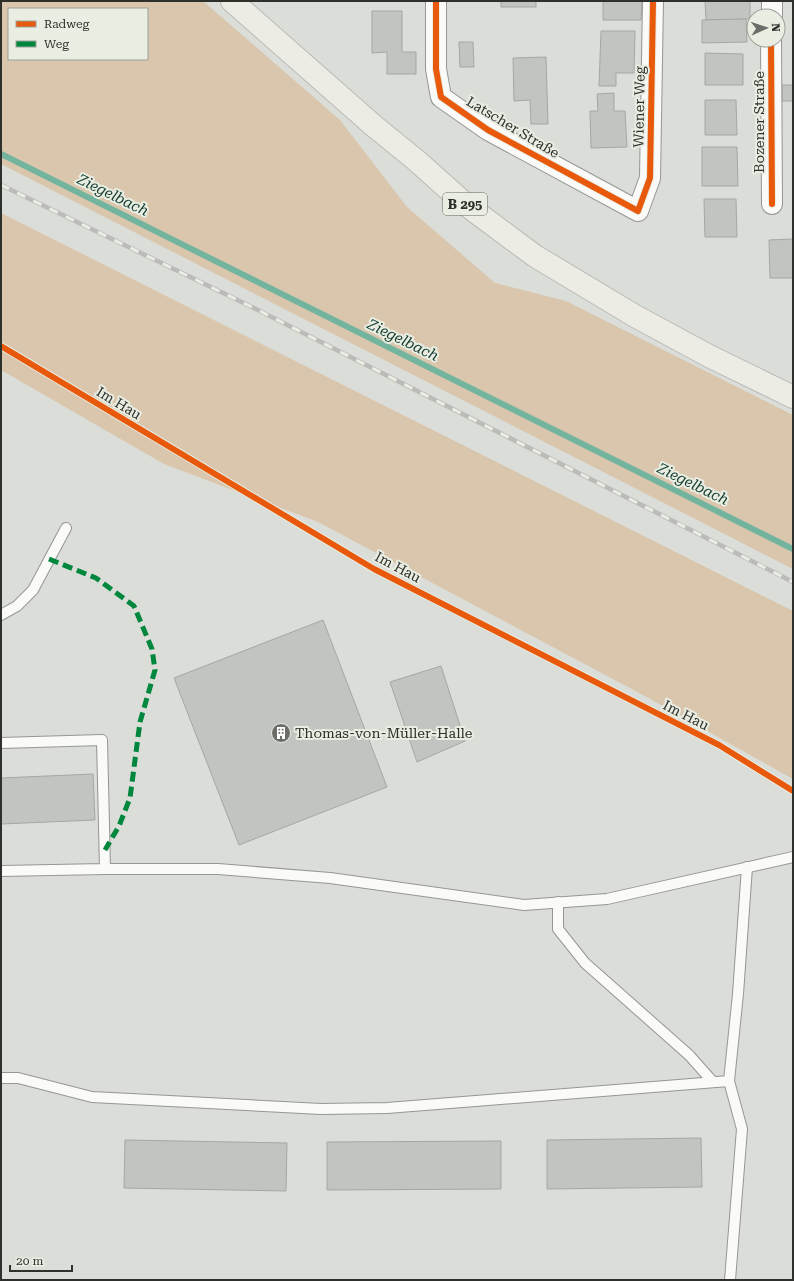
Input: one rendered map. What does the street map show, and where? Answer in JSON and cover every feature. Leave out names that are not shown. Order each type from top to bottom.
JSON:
[{"type":"main road","name":"B 295","points":[[232,1],[465,204],[535,256],[635,316],[709,356],[793,397]]},
{"type":"street","name":"Latscher Straße","points":[[436,1],[436,69],[441,97],[488,130],[638,211]]},
{"type":"street","name":"Wiener Weg","points":[[638,211],[650,178],[653,1]]},
{"type":"street","name":"Bozener Straße","points":[[771,48],[772,204]]},
{"type":"lane","points":[[1,615],[17,606],[33,590],[66,528]]},
{"type":"lane","points":[[1,743],[102,740],[105,869]]},
{"type":"lane","points":[[1,871],[218,869],[330,878],[524,905],[607,898],[793,857]]},
{"type":"lane","points":[[730,1280],[742,1129],[729,1081],[738,994],[746,867]]},
{"type":"lane","points":[[558,902],[558,928],[585,963],[689,1055],[713,1082]]},
{"type":"lane","points":[[1,1078],[18,1078],[92,1097],[322,1109],[387,1108],[729,1081]]},
{"type":"shaded area","points":[[1,1],[203,1],[340,120],[407,207],[495,283],[566,301],[793,415],[793,569],[1,164]]},
{"type":"shaded area","points":[[1,213],[793,611],[793,779],[643,695],[318,522],[164,464],[1,370]]},
{"type":"building","points":[[501,1],[536,1],[536,7],[501,7]]},
{"type":"building","points":[[603,1],[642,1],[641,20],[603,20]]},
{"type":"building","points":[[705,1],[750,1],[750,8],[746,8],[746,19],[706,20]]},
{"type":"building","points":[[372,11],[402,11],[402,52],[416,52],[416,74],[387,74],[387,52],[372,53]]},
{"type":"building","points":[[746,19],[746,42],[702,43],[702,20]]},
{"type":"building","points":[[601,31],[635,31],[634,73],[616,73],[616,86],[599,86]]},
{"type":"building","points":[[459,42],[473,42],[474,67],[460,67]]},
{"type":"building","points":[[705,53],[743,54],[743,85],[705,85]]},
{"type":"building","points":[[546,57],[548,124],[531,124],[530,100],[514,101],[513,58]]},
{"type":"building","points":[[782,85],[793,85],[793,101],[782,101]]},
{"type":"building","points":[[614,93],[614,111],[625,111],[627,147],[591,148],[590,111],[598,111],[597,94]]},
{"type":"building","points":[[705,100],[736,100],[737,135],[705,135]]},
{"type":"building","points":[[702,147],[737,147],[738,186],[702,186]]},
{"type":"building","points":[[704,199],[736,199],[737,237],[705,237]]},
{"type":"building","points":[[793,239],[793,278],[770,278],[769,240]]},
{"type":"building","name":"Thomas-von-Müller-Halle","points":[[323,620],[387,787],[239,845],[174,678]]},
{"type":"building","points":[[441,666],[465,741],[417,762],[390,682]]},
{"type":"building","points":[[93,774],[95,820],[1,824],[1,778]]},
{"type":"building","points":[[701,1138],[702,1187],[547,1189],[547,1140]]},
{"type":"building","points":[[125,1140],[287,1143],[286,1191],[124,1188]]},
{"type":"building","points":[[501,1141],[501,1189],[327,1190],[327,1142]]},
{"type":"waterway","name":"Ziegelbach","points":[[1,154],[793,549]]},
{"type":"railway","points":[[1,185],[254,308],[793,582]]},
{"type":"marked path","points":[[49,559],[96,578],[134,606],[152,649],[155,670],[140,722],[130,798],[119,826],[105,850]]},
{"type":"cycle path","points":[[436,1],[436,69],[441,97],[488,130],[638,211],[650,178],[653,1]]},
{"type":"cycle path","points":[[771,48],[772,204]]},
{"type":"cycle path","name":"Im Hau","points":[[1,346],[374,569],[719,745],[793,791]]},
{"type":"place","name":"Thomas-von-Müller-Halle","points":[[281,733]]}]
